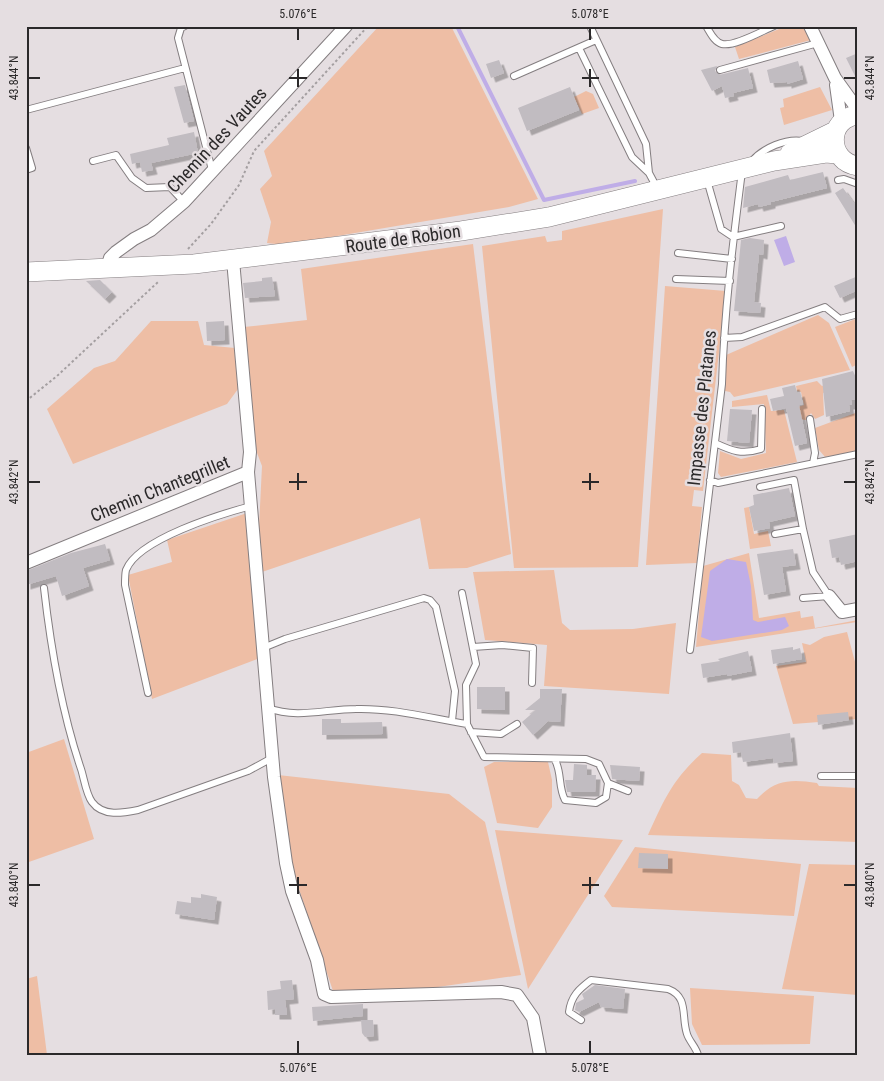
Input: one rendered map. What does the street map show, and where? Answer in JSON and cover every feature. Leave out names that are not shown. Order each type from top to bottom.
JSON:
[{"type":"main road","name":"Route de Robion","points":[[774,161],[845,122]]},
{"type":"main road","points":[[845,122],[834,146],[837,154],[857,171]]},
{"type":"main road","name":"Route de Robion","points":[[26,272],[233,260],[452,232],[549,217],[774,161],[826,153],[837,154]]},
{"type":"street","name":"Chemin des Vautes","points":[[107,268],[110,258],[116,252],[151,230],[184,202],[346,26]]},
{"type":"street","points":[[810,26],[834,78],[845,122]]},
{"type":"street","points":[[834,78],[858,110]]},
{"type":"street","name":"Chemin Chantegrillet","points":[[26,563],[248,472],[250,452],[233,260]]},
{"type":"street","points":[[248,472],[272,758],[286,863],[292,892],[318,960],[324,994],[331,997],[501,992],[517,995],[533,1018],[540,1055]]},
{"type":"street","points":[[829,596],[842,612],[858,609]]},
{"type":"lane","points":[[185,26],[178,29],[178,38],[213,171]]},
{"type":"lane","points":[[590,26],[646,144],[649,173]]},
{"type":"lane","points":[[706,26],[716,41],[723,44],[734,43],[774,26]]},
{"type":"lane","points":[[514,76],[596,40]]},
{"type":"lane","points":[[720,70],[818,44]]},
{"type":"lane","points":[[579,48],[632,157],[649,173],[659,191]]},
{"type":"lane","points":[[26,110],[185,68]]},
{"type":"lane","points":[[744,169],[760,152],[794,139],[811,142]]},
{"type":"lane","points":[[26,148],[32,168],[26,170]]},
{"type":"lane","points":[[93,161],[116,155],[132,178],[146,188],[170,187],[184,202]]},
{"type":"lane","name":"Impasse des Platanes","points":[[690,650],[722,384],[733,237],[744,169]]},
{"type":"lane","points":[[838,180],[844,179],[857,171]]},
{"type":"lane","points":[[707,179],[721,229],[733,237],[781,226]]},
{"type":"lane","points":[[678,253],[732,260]]},
{"type":"lane","points":[[676,279],[730,281]]},
{"type":"lane","points":[[724,338],[742,337],[826,307],[840,319],[858,314]]},
{"type":"lane","points":[[715,443],[734,452],[747,453],[761,449],[762,409]]},
{"type":"lane","points":[[810,419],[815,454],[813,463]]},
{"type":"lane","points":[[710,480],[718,482],[858,454]]},
{"type":"lane","points":[[760,487],[794,480],[813,572],[829,596],[803,598]]},
{"type":"lane","points":[[148,693],[125,585],[126,570],[148,545],[163,537],[251,506]]},
{"type":"lane","points":[[775,534],[803,528]]},
{"type":"lane","points":[[44,588],[51,650],[67,728],[92,802],[107,812],[120,813],[138,810],[248,770],[272,758]]},
{"type":"lane","points":[[462,593],[476,664],[466,684],[467,724],[484,757],[555,760],[586,759],[599,764],[608,783],[606,797],[596,803],[565,800],[561,792],[559,768],[555,760]]},
{"type":"lane","points":[[263,648],[285,639],[414,600],[424,598],[430,600],[436,607],[455,691],[452,721]]},
{"type":"lane","points":[[473,647],[502,645],[533,648],[532,683]]},
{"type":"lane","points":[[268,708],[281,713],[356,709],[390,710],[467,724]]},
{"type":"lane","points":[[471,732],[501,734],[517,724]]},
{"type":"lane","points":[[820,776],[858,776]]},
{"type":"lane","points":[[608,783],[628,791]]},
{"type":"lane","points":[[582,1020],[569,1012],[570,1002],[575,992],[591,980],[668,988],[677,992],[683,1000],[687,1036],[698,1055]]},
{"type":"path","points":[[184,253],[211,224],[239,185],[254,151],[368,26]]},
{"type":"path","points":[[26,401],[57,376],[162,278]]},
{"type":"shaded area","points":[[379,26],[451,26],[538,199],[509,207],[284,245],[267,243],[271,222],[260,189],[272,176],[264,151]]},
{"type":"shaded area","points":[[784,27],[804,29],[811,40],[739,59],[735,47]]},
{"type":"shaded area","points":[[820,87],[832,110],[784,125],[780,108],[784,107],[783,99]]},
{"type":"shaded area","points":[[586,91],[593,94],[599,108],[582,114],[574,97]]},
{"type":"shaded area","points":[[663,209],[638,567],[514,568],[482,246],[545,236],[547,242],[562,240],[562,231]]},
{"type":"shaded area","points":[[786,236],[795,262],[784,266],[774,240]]},
{"type":"shaded area","points":[[473,244],[511,554],[467,568],[429,569],[420,518],[262,572],[259,527],[262,466],[254,445],[244,327],[307,320],[301,269]]},
{"type":"shaded area","points":[[665,286],[726,291],[703,491],[694,490],[692,506],[702,507],[697,563],[646,565]]},
{"type":"shaded area","points":[[818,315],[829,323],[850,370],[734,397],[730,392],[725,391],[726,355]]},
{"type":"shaded area","points":[[858,318],[858,364],[852,367],[835,327]]},
{"type":"shaded area","points":[[151,321],[198,321],[204,345],[235,348],[238,389],[227,404],[73,464],[47,409],[94,368],[115,361]]},
{"type":"shaded area","points":[[817,381],[822,386],[836,382],[838,389],[823,393],[824,415],[815,419],[811,413],[806,420],[797,419],[795,408],[804,405],[801,392],[797,391],[796,386]]},
{"type":"shaded area","points":[[767,395],[771,411],[784,410],[797,462],[721,477],[718,473],[720,451],[741,459],[766,453],[764,404],[732,407],[732,401]]},
{"type":"shaded area","points":[[858,412],[858,451],[825,457],[819,450],[815,428]]},
{"type":"shaded area","points":[[749,507],[754,534],[768,531],[771,546],[750,549],[744,508]]},
{"type":"shaded area","points":[[247,513],[260,658],[152,699],[128,575],[172,562],[167,540]]},
{"type":"shaded area","points":[[749,553],[759,618],[800,611],[801,618],[813,616],[815,628],[858,620],[858,625],[857,622],[696,647],[703,566]]},
{"type":"shaded area","points":[[727,559],[746,562],[751,586],[753,620],[758,622],[785,617],[789,626],[782,630],[712,641],[701,637],[710,571]]},
{"type":"shaded area","points":[[554,570],[562,623],[570,630],[633,629],[676,623],[669,694],[544,686],[547,645],[485,640],[473,572]]},
{"type":"shaded area","points":[[847,632],[858,673],[858,719],[793,724],[776,666],[806,662],[802,643],[810,645],[824,637]]},
{"type":"shaded area","points":[[64,739],[94,839],[26,863],[26,753]]},
{"type":"shaded area","points":[[702,753],[731,755],[732,781],[739,785],[746,798],[757,799],[777,784],[792,781],[817,783],[819,786],[858,788],[858,842],[648,835],[670,791],[683,772]]},
{"type":"shaded area","points":[[494,762],[548,762],[552,780],[552,807],[538,828],[497,823],[484,767]]},
{"type":"shaded area","points":[[278,775],[449,794],[485,822],[521,975],[431,988],[333,991],[291,865]]},
{"type":"shaded area","points":[[495,830],[623,840],[528,989]]},
{"type":"shaded area","points":[[635,847],[801,864],[794,916],[612,907],[604,896]]},
{"type":"shaded area","points":[[809,864],[858,865],[858,995],[782,989]]},
{"type":"shaded area","points":[[37,976],[47,1055],[26,1055],[26,979]]},
{"type":"shaded area","points":[[690,988],[814,996],[810,1044],[702,1045],[692,1024]]},
{"type":"building","points":[[858,53],[858,82],[846,58]]},
{"type":"building","points":[[499,60],[504,73],[491,78],[486,64]]},
{"type":"building","points":[[798,61],[803,79],[787,84],[787,82],[770,83],[767,70]]},
{"type":"building","points":[[717,66],[715,71],[719,75],[748,68],[753,88],[733,93],[734,96],[725,98],[722,86],[712,91],[701,70]]},
{"type":"building","points":[[185,85],[194,121],[184,123],[174,87]]},
{"type":"building","points":[[570,87],[579,110],[527,131],[518,108]]},
{"type":"building","points":[[194,132],[198,153],[151,163],[153,170],[142,172],[140,162],[132,164],[130,154],[169,145],[167,138]]},
{"type":"building","points":[[823,172],[827,188],[771,202],[771,204],[759,207],[758,204],[743,208],[745,187],[788,175],[790,180]]},
{"type":"building","points":[[843,188],[858,209],[858,230],[835,193]]},
{"type":"building","points":[[750,238],[764,240],[763,255],[759,254],[754,302],[761,303],[760,313],[734,311],[741,240]]},
{"type":"building","points":[[858,276],[858,290],[840,298],[834,286]]},
{"type":"building","points":[[272,277],[275,296],[245,298],[243,283],[262,281],[262,278]]},
{"type":"building","points":[[100,280],[112,292],[105,299],[86,281]]},
{"type":"building","points":[[224,321],[225,340],[207,341],[206,322]]},
{"type":"building","points":[[853,371],[858,382],[858,399],[851,400],[852,405],[849,405],[850,411],[826,417],[822,379]]},
{"type":"building","points":[[795,385],[797,393],[800,392],[803,404],[799,405],[807,443],[795,446],[786,408],[773,411],[770,399],[784,396],[782,388]]},
{"type":"building","points":[[730,409],[752,410],[749,443],[727,441]]},
{"type":"building","points":[[789,488],[795,516],[769,522],[770,528],[754,531],[749,507],[754,505],[753,495]]},
{"type":"building","points":[[858,534],[858,561],[841,565],[839,557],[832,558],[829,540]]},
{"type":"building","points":[[105,544],[110,560],[83,568],[89,586],[62,596],[56,576],[26,585],[26,571],[71,553]]},
{"type":"building","points":[[793,549],[796,565],[782,567],[786,591],[764,595],[757,554]]},
{"type":"building","points":[[793,647],[793,650],[800,648],[802,659],[773,664],[771,650]]},
{"type":"building","points":[[748,651],[752,671],[703,678],[701,664],[720,661],[718,659]]},
{"type":"building","points":[[477,687],[505,687],[505,710],[477,709]]},
{"type":"building","points":[[540,689],[562,689],[560,722],[548,721],[533,735],[522,722],[536,710],[525,710],[540,698]]},
{"type":"building","points":[[848,712],[849,720],[818,725],[817,715]]},
{"type":"building","points":[[322,719],[341,719],[341,723],[382,722],[383,734],[322,735]]},
{"type":"building","points":[[790,733],[793,761],[774,763],[773,758],[743,762],[741,752],[733,753],[732,742]]},
{"type":"building","points":[[574,764],[587,765],[587,775],[596,775],[595,792],[567,792],[565,780],[573,780]]},
{"type":"building","points":[[610,765],[640,767],[639,781],[612,779]]},
{"type":"building","points":[[639,853],[668,854],[668,869],[638,868]]},
{"type":"building","points":[[201,894],[217,897],[214,920],[175,914],[177,901],[191,903],[191,897],[201,898]]},
{"type":"building","points":[[292,980],[294,999],[285,1000],[287,1015],[275,1015],[275,1009],[268,1010],[267,991],[281,989],[280,981]]},
{"type":"building","points":[[595,985],[625,989],[623,1009],[601,1007],[599,1002],[579,1012],[575,1010],[576,1003],[584,999],[582,994]]},
{"type":"building","points":[[363,1004],[363,1016],[313,1021],[312,1007]]},
{"type":"building","points":[[361,1020],[373,1020],[374,1036],[365,1037],[362,1033]]},
{"type":"waterway","points":[[457,26],[544,200],[635,181]]}]
